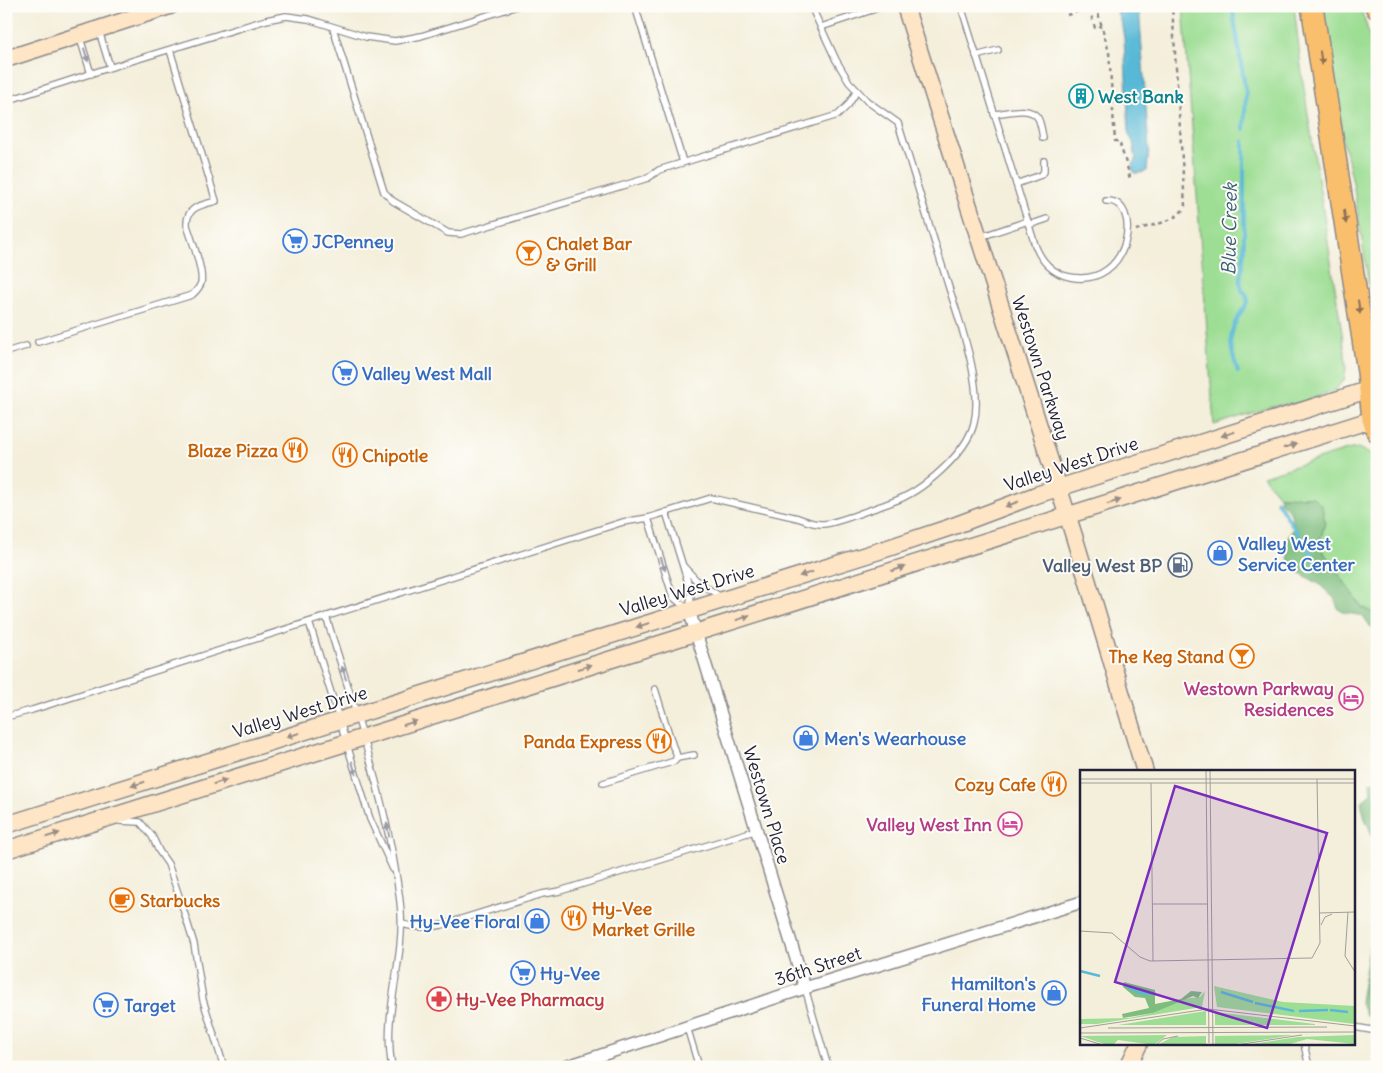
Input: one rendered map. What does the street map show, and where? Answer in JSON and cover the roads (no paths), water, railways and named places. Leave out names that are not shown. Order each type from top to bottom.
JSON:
[{"type":"highway","points":[[1312,6],[1373,388],[1376,423]]},
{"type":"main road","points":[[6,59],[170,6]]},
{"type":"main road","name":"Westown Parkway","points":[[906,6],[1067,516],[1144,770]]},
{"type":"main road","name":"Valley West Drive","points":[[6,825],[882,550],[1058,488],[1373,388]]},
{"type":"main road","points":[[6,850],[1067,516],[1376,423]]},
{"type":"main road","points":[[1128,1067],[1138,1046]]},
{"type":"street","name":"Westown Place","points":[[689,610],[805,988]]},
{"type":"street","name":"36th Street","points":[[565,1067],[580,1065],[805,988],[1080,903]]},
{"type":"lane","points":[[6,100],[266,20],[286,16],[308,19],[366,37],[395,41],[421,36],[517,6]]},
{"type":"lane","points":[[635,6],[683,162]]},
{"type":"lane","points":[[6,717],[623,522],[648,518],[711,498],[823,524],[901,500],[923,486],[963,448],[974,423],[976,402],[975,380],[962,331],[898,123],[867,101],[849,82],[836,60],[812,8],[822,6]]},
{"type":"lane","points":[[821,27],[884,6]]},
{"type":"lane","points":[[961,6],[1035,245],[1044,262],[1058,273],[1066,277],[1075,278],[1093,277],[1102,274],[1110,268],[1116,262],[1125,246],[1127,232],[1123,209],[1118,203],[1106,201]]},
{"type":"lane","points":[[333,28],[384,192],[392,201],[448,233],[460,234],[648,178],[658,170],[838,115],[858,91]]},
{"type":"lane","points":[[98,30],[110,67]]},
{"type":"lane","points":[[80,36],[91,74]]},
{"type":"lane","points":[[38,342],[192,295],[198,290],[202,274],[186,225],[186,219],[188,213],[197,207],[216,201],[170,50]]},
{"type":"lane","points":[[976,56],[998,50]]},
{"type":"lane","points":[[994,114],[1025,111],[1033,113],[1038,118],[1043,138]]},
{"type":"lane","points":[[1016,184],[1041,175],[1044,172],[1044,161]]},
{"type":"lane","points":[[978,237],[1047,219]]},
{"type":"lane","points":[[6,352],[26,346]]},
{"type":"lane","points":[[666,512],[691,592],[689,610]]},
{"type":"lane","points":[[648,518],[674,598],[689,610]]},
{"type":"lane","points":[[682,565],[698,582],[725,599]]},
{"type":"lane","points":[[326,616],[386,818],[400,894],[402,924],[390,1024],[389,1051],[392,1067]]},
{"type":"lane","points":[[309,622],[370,819],[397,878]]},
{"type":"lane","points":[[655,689],[677,758]]},
{"type":"lane","points":[[603,783],[675,761],[677,758],[694,755]]},
{"type":"lane","points":[[87,824],[122,820],[140,822],[152,836],[168,864],[194,944],[203,1000],[224,1067]]},
{"type":"lane","points":[[402,924],[432,927],[442,925],[542,894],[568,889],[756,830]]},
{"type":"lane","points":[[805,988],[828,1067]]},
{"type":"lane","points":[[687,1027],[699,1067]]},
{"type":"lane","points":[[1356,1027],[1377,1030]]},
{"type":"lane","points":[[1304,1046],[1309,1067]]},
{"type":"water","points":[[1115,6],[1139,6],[1149,150],[1147,171],[1137,174],[1133,171],[1132,166],[1136,160],[1133,142],[1129,135],[1124,38]]},
{"type":"waterway","name":"Blue Creek","points":[[1232,6],[1246,94],[1244,129]]},
{"type":"waterway","name":"Blue Creek","points":[[1238,372],[1232,353],[1231,340],[1237,318],[1248,301],[1240,281],[1244,251],[1244,141]]},
{"type":"waterway","name":"Blue Creek","points":[[1277,501],[1318,565]]},
{"type":"place","name":"West Bank","points":[[1081,96]]},
{"type":"place","name":"JCPenney","points":[[295,241]]},
{"type":"place","name":"Chalet Bar & Grill","points":[[529,253]]},
{"type":"place","name":"Valley West Mall","points":[[345,373]]},
{"type":"place","name":"Blaze Pizza","points":[[295,450]]},
{"type":"place","name":"Chipotle","points":[[345,455]]},
{"type":"place","name":"Valley West Service Center","points":[[1220,553]]},
{"type":"place","name":"Valley West BP","points":[[1180,565]]},
{"type":"place","name":"The Keg Stand","points":[[1242,656]]},
{"type":"place","name":"Westown Parkway Residences","points":[[1351,698]]},
{"type":"place","name":"Men's Wearhouse","points":[[806,738]]},
{"type":"place","name":"Panda Express","points":[[659,741]]},
{"type":"place","name":"Cozy Cafe","points":[[1054,784]]},
{"type":"place","name":"Valley West Inn","points":[[1010,824]]},
{"type":"place","name":"Starbucks","points":[[122,900]]},
{"type":"place","name":"Hy-Vee Market Grille","points":[[574,918]]},
{"type":"place","name":"Hy-Vee Floral","points":[[537,921]]},
{"type":"place","name":"Hy-Vee","points":[[523,973]]},
{"type":"place","name":"Hamilton's Funeral Home","points":[[1054,993]]},
{"type":"place","name":"Hy-Vee Pharmacy","points":[[439,999]]},
{"type":"place","name":"Target","points":[[106,1005]]}]
